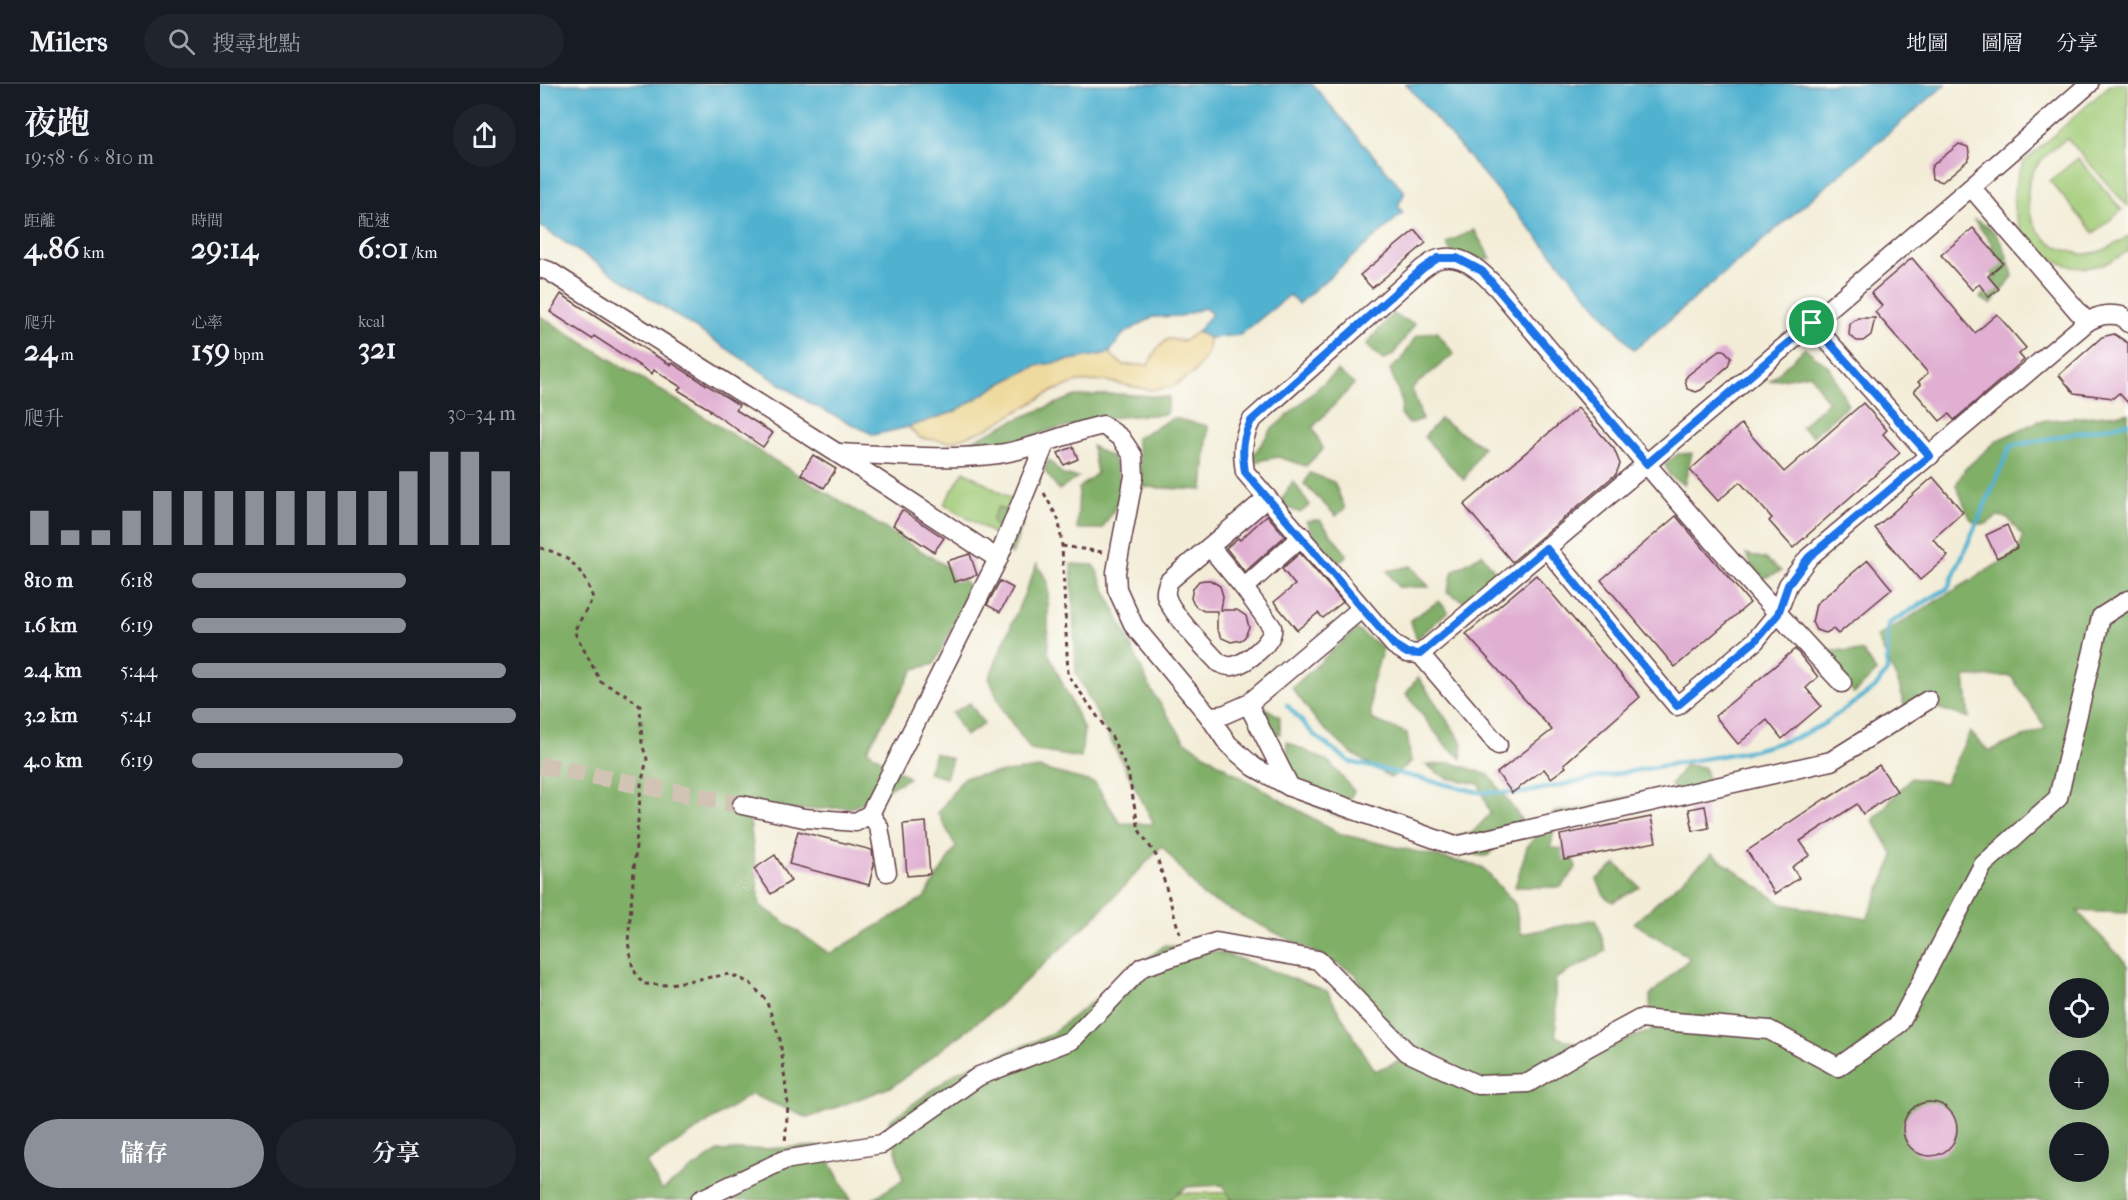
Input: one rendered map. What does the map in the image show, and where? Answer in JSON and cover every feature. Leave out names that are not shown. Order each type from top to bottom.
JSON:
[{"type":"lane","points":[[1842,683],[1778,614],[1647,464],[1482,271],[1457,258],[1438,258],[1422,269],[1251,421],[1243,438],[1242,452],[1245,472],[1394,645],[1407,653],[1420,654],[1647,464],[2089,84]]},
{"type":"lane","points":[[1971,187],[2087,322]]},
{"type":"lane","points":[[540,268],[558,277],[837,453],[998,559]]},
{"type":"lane","points":[[1546,548],[1677,706],[1755,641],[1778,614],[1788,585],[1809,557],[2087,322],[2098,316],[2109,314],[2122,316],[2128,323]]},
{"type":"lane","points":[[1812,323],[1930,456]]},
{"type":"lane","points":[[837,453],[953,456],[997,454],[1045,444],[1073,432],[1103,425],[1121,438],[1133,456],[1134,476],[1116,572],[1117,589],[1134,626],[1209,716],[1228,744],[1254,767],[1290,787],[1455,846],[1831,761],[1928,700]]},
{"type":"lane","points":[[742,805],[804,818],[856,822],[870,814],[998,559],[1045,444]]},
{"type":"lane","points":[[1210,547],[1268,619],[1273,633],[1269,640],[1245,661],[1235,666],[1219,663],[1171,608],[1165,590],[1169,581],[1267,498]]},
{"type":"lane","points":[[1244,588],[1302,536]]},
{"type":"lane","points":[[700,1200],[784,1160],[882,1144],[979,1076],[1072,1040],[1142,967],[1216,942],[1318,960],[1407,1052],[1478,1085],[1528,1083],[1590,1046],[1640,1020],[1769,1030],[1838,1067],[1899,1024],[1983,865],[2058,798],[2101,617],[2128,600]]},
{"type":"lane","points":[[1209,716],[1223,715],[1248,704],[1362,608]]},
{"type":"lane","points":[[1420,654],[1498,745]]},
{"type":"lane","points":[[1248,704],[1290,787]]},
{"type":"lane","points":[[870,814],[879,827],[887,872]]},
{"type":"path","points":[[1031,477],[1049,498],[1059,521],[1068,675],[1112,737],[1128,772],[1139,830],[1157,857],[1185,952]]},
{"type":"path","points":[[1062,546],[1119,555]]},
{"type":"path","points":[[540,548],[573,562],[588,583],[593,598],[574,631],[601,682],[625,694],[640,706],[642,744],[647,759],[641,785],[628,942],[633,969],[643,984],[664,985],[730,974],[750,983],[766,1000],[780,1039],[788,1105],[784,1160]]},
{"type":"green space","points":[[2111,84],[2128,84],[2128,207],[2067,138],[2039,163],[2029,182],[2028,196],[2031,216],[2040,233],[2053,245],[2084,254],[2103,250],[2128,236],[2128,251],[2118,257],[2097,266],[2075,267],[2044,254],[2027,238],[2015,213],[2016,183],[2024,162]]},
{"type":"green space","points":[[2078,158],[2122,210],[2094,233],[2050,181]]},
{"type":"green space","points":[[1974,220],[1983,223],[1996,234],[2013,276],[1991,304],[1980,298],[1995,277],[1982,263],[1993,245]]},
{"type":"green space","points":[[1474,230],[1491,259],[1458,263],[1446,243]]},
{"type":"green space","points":[[1392,314],[1415,324],[1393,355],[1383,360],[1366,345]]},
{"type":"green space","points":[[540,316],[949,568],[972,588],[934,664],[914,669],[867,750],[909,778],[854,807],[749,813],[760,905],[830,954],[924,898],[956,847],[938,813],[964,777],[1039,768],[1095,783],[1120,823],[1154,824],[1076,673],[1071,564],[1094,565],[1151,690],[1184,740],[1232,772],[1340,834],[1482,867],[1515,904],[1521,934],[1596,919],[1606,951],[1555,979],[1556,1037],[1597,1050],[1651,1031],[1650,995],[1690,958],[1634,923],[1712,854],[1782,904],[1867,919],[1894,856],[1873,820],[1911,778],[1945,783],[1970,732],[1989,751],[2046,728],[2011,676],[1965,677],[1969,718],[1937,708],[1904,705],[1899,685],[1877,637],[2019,551],[2023,537],[2008,518],[1998,516],[1986,524],[1977,524],[1970,518],[1956,485],[1965,469],[1998,440],[2039,421],[2128,413],[2128,913],[2077,911],[2128,965],[2128,1200],[1232,1200],[1222,1185],[1187,1187],[1168,1200],[871,1200],[903,1180],[889,1121],[959,1071],[1048,1036],[1165,945],[1223,953],[1327,991],[1374,1071],[1400,1061],[1355,973],[1203,896],[1162,846],[1093,919],[997,1007],[893,1086],[808,1118],[751,1094],[646,1163],[662,1190],[718,1151],[821,1146],[851,1200],[540,1200]]},
{"type":"green space","points":[[1436,331],[1454,354],[1412,388],[1422,419],[1409,424],[1401,414],[1402,402],[1390,369],[1400,361],[1416,336]]},
{"type":"green space","points":[[1805,348],[1830,368],[1848,405],[1813,436],[1801,427],[1828,402],[1810,374],[1770,381]]},
{"type":"green space","points":[[1337,371],[1354,384],[1313,427],[1323,449],[1306,466],[1278,457],[1248,463],[1271,430]]},
{"type":"green space","points":[[1119,394],[1169,397],[1167,414],[1118,417],[1051,430],[999,447],[959,447],[1015,420],[1075,396]]},
{"type":"green space","points":[[1173,418],[1208,426],[1203,490],[1143,487],[1136,438]]},
{"type":"green space","points":[[1440,419],[1483,447],[1464,480],[1424,437]]},
{"type":"green space","points":[[1092,446],[1113,458],[1124,493],[1102,529],[1077,529],[1079,488],[1097,473]]},
{"type":"green space","points":[[1692,453],[1684,485],[1669,475],[1665,464],[1678,454]]},
{"type":"green space","points":[[1049,460],[1063,475],[1078,477],[1059,490],[1044,470]]},
{"type":"green space","points":[[964,471],[1016,502],[996,535],[944,504]]},
{"type":"green space","points":[[1310,473],[1334,482],[1345,508],[1336,516],[1304,484]]},
{"type":"green space","points":[[1293,481],[1310,505],[1300,513],[1279,504]]},
{"type":"green space","points":[[998,507],[1022,519],[1012,555],[992,520]]},
{"type":"green space","points":[[1320,520],[1347,555],[1338,564],[1314,535],[1306,521]]},
{"type":"green space","points":[[1482,554],[1495,572],[1465,602],[1447,592],[1453,571]]},
{"type":"green space","points":[[1746,554],[1766,559],[1781,571],[1759,580]]},
{"type":"green space","points":[[1037,564],[1048,582],[1048,652],[1084,730],[1081,758],[1031,750],[1003,711],[989,678]]},
{"type":"green space","points":[[1411,566],[1429,587],[1398,587],[1387,571]]},
{"type":"green space","points":[[1439,601],[1448,611],[1417,639],[1410,620]]},
{"type":"green space","points":[[1356,629],[1383,648],[1371,688],[1371,719],[1407,733],[1411,762],[1391,778],[1351,753],[1319,724],[1292,688]]},
{"type":"green space","points":[[1823,649],[1863,652],[1876,672],[1854,694]]},
{"type":"green space","points":[[1418,677],[1463,744],[1461,758],[1445,745],[1406,694]]},
{"type":"green space","points":[[970,703],[984,724],[965,736],[952,713]]},
{"type":"green space","points":[[1265,708],[1280,717],[1280,734],[1254,728]]},
{"type":"green space","points":[[1287,742],[1329,762],[1354,791],[1340,817],[1301,799],[1289,767]]},
{"type":"green space","points":[[935,753],[952,759],[946,778],[928,773]]},
{"type":"green space","points":[[1452,763],[1489,775],[1521,819],[1489,855],[1483,856],[1424,844],[1472,833],[1490,814],[1479,784],[1446,778],[1426,765]]},
{"type":"green space","points":[[1685,765],[1704,767],[1713,794],[1683,802],[1671,785]]},
{"type":"green space","points":[[1636,797],[1554,829],[1551,847],[1572,851],[1576,868],[1561,887],[1515,887],[1527,847],[1554,812],[1589,808],[1619,798]]},
{"type":"green space","points":[[1616,864],[1640,887],[1613,902],[1604,896],[1597,879]]},
{"type":"green space","points":[[1298,1192],[1298,1200],[1114,1200],[1114,1194]]},
{"type":"sand","points":[[1197,332],[1209,338],[1208,352],[1194,373],[1172,387],[1150,390],[1105,381],[1077,382],[1051,392],[987,429],[950,442],[920,438],[908,427],[954,412],[1000,384],[1036,366],[1109,353],[1123,365],[1148,365],[1157,349],[1168,339],[1184,341]]},
{"type":"water","points":[[540,84],[1312,84],[1405,192],[1398,206],[1403,213],[1298,304],[1290,295],[1240,335],[1209,338],[1197,332],[1212,314],[1204,308],[1181,316],[1153,317],[1123,334],[1109,353],[1036,366],[1000,384],[954,412],[874,435],[811,404],[540,226]]},
{"type":"water","points":[[1406,84],[1946,84],[1634,350]]},
{"type":"building","points":[[1959,144],[1968,147],[1970,157],[1967,161],[1942,182],[1932,179],[1933,165]]},
{"type":"building","points":[[1973,228],[2003,263],[1988,276],[1999,289],[1989,297],[1979,284],[1972,290],[1941,255]]},
{"type":"building","points":[[1415,230],[1426,243],[1372,288],[1360,275]]},
{"type":"building","points":[[1912,258],[1975,333],[1997,314],[2026,348],[2019,354],[2024,360],[1954,420],[1949,414],[1940,421],[1914,391],[1921,385],[1918,382],[1928,373],[1875,312],[1882,306],[1871,293]]},
{"type":"building","points":[[561,294],[651,353],[671,365],[672,363],[739,405],[736,410],[773,433],[763,447],[678,390],[681,387],[654,370],[652,374],[594,336],[592,339],[550,312]]},
{"type":"building","points":[[1858,318],[1875,318],[1871,335],[1863,341],[1857,341],[1849,335],[1850,324]]},
{"type":"building","points":[[2114,334],[2128,343],[2128,403],[2119,393],[2113,398],[2074,393],[2059,375],[2102,337]]},
{"type":"building","points":[[1720,350],[1724,350],[1731,357],[1728,366],[1701,390],[1696,392],[1687,389],[1685,379],[1688,375]]},
{"type":"building","points":[[1863,403],[1887,430],[1883,434],[1900,453],[1793,548],[1769,521],[1772,518],[1740,482],[1718,501],[1690,470],[1741,424],[1784,472]]},
{"type":"building","points":[[1578,408],[1614,449],[1620,464],[1616,474],[1512,562],[1464,505]]},
{"type":"building","points":[[1073,447],[1078,459],[1064,465],[1058,453]]},
{"type":"building","points":[[813,455],[836,469],[824,488],[801,474]]},
{"type":"building","points":[[1933,477],[1963,512],[1933,539],[1948,556],[1920,580],[1875,528]]},
{"type":"building","points":[[902,510],[944,538],[934,552],[893,525]]},
{"type":"building","points":[[1267,515],[1285,536],[1245,572],[1226,548],[1238,538],[1240,540]]},
{"type":"building","points":[[1676,516],[1750,603],[1675,667],[1601,580]]},
{"type":"building","points":[[2007,525],[2017,548],[1997,558],[1986,535]]},
{"type":"building","points":[[1300,553],[1343,602],[1323,618],[1318,613],[1297,630],[1274,602],[1295,585],[1282,569]]},
{"type":"building","points":[[970,554],[977,575],[954,582],[947,561]]},
{"type":"building","points":[[1868,560],[1892,589],[1838,634],[1833,629],[1826,633],[1816,630],[1812,622],[1816,604]]},
{"type":"building","points":[[1536,575],[1640,697],[1564,764],[1566,767],[1551,778],[1544,769],[1512,793],[1497,773],[1552,730],[1466,634]]},
{"type":"building","points":[[1210,580],[1220,586],[1223,596],[1221,610],[1237,610],[1246,616],[1249,627],[1245,637],[1241,640],[1231,642],[1222,638],[1217,629],[1217,611],[1204,611],[1193,603],[1191,598],[1193,588],[1199,581]]},
{"type":"building","points":[[1000,581],[1013,588],[1000,612],[987,605]]},
{"type":"building","points":[[1795,649],[1818,677],[1806,688],[1821,706],[1782,739],[1767,720],[1738,744],[1715,716]]},
{"type":"building","points":[[1879,765],[1897,791],[1863,814],[1857,804],[1800,841],[1810,855],[1792,867],[1799,878],[1775,894],[1747,851]]},
{"type":"building","points":[[1705,806],[1709,828],[1693,831],[1689,809]]},
{"type":"building","points":[[1651,817],[1656,842],[1564,860],[1560,835]]},
{"type":"building","points":[[926,822],[930,874],[907,876],[903,824]]},
{"type":"building","points":[[798,831],[872,850],[874,865],[869,885],[789,864]]},
{"type":"building","points":[[775,855],[791,881],[771,894],[754,869]]},
{"type":"building","points":[[1925,1102],[1935,1102],[1945,1106],[1953,1114],[1957,1129],[1953,1144],[1945,1152],[1935,1156],[1925,1156],[1915,1152],[1907,1144],[1903,1134],[1903,1124],[1907,1114],[1915,1106]]},
{"type":"waterway","points":[[1287,705],[1314,735],[1350,762],[1478,792],[1522,793],[1754,750],[1798,737],[1822,725],[1875,688],[1887,671],[1888,624],[1948,588],[2011,446],[2128,423]]},
{"type":"tunnel","points":[[540,765],[742,805]]},
{"type":"route","points":[[1438,258],[1457,258],[1482,271],[1647,464],[1812,323],[1930,456],[1809,557],[1788,585],[1778,614],[1755,641],[1677,706],[1546,548],[1420,654],[1407,653],[1394,645],[1245,472],[1242,452],[1243,438],[1251,421],[1422,269],[1438,258]]}]
